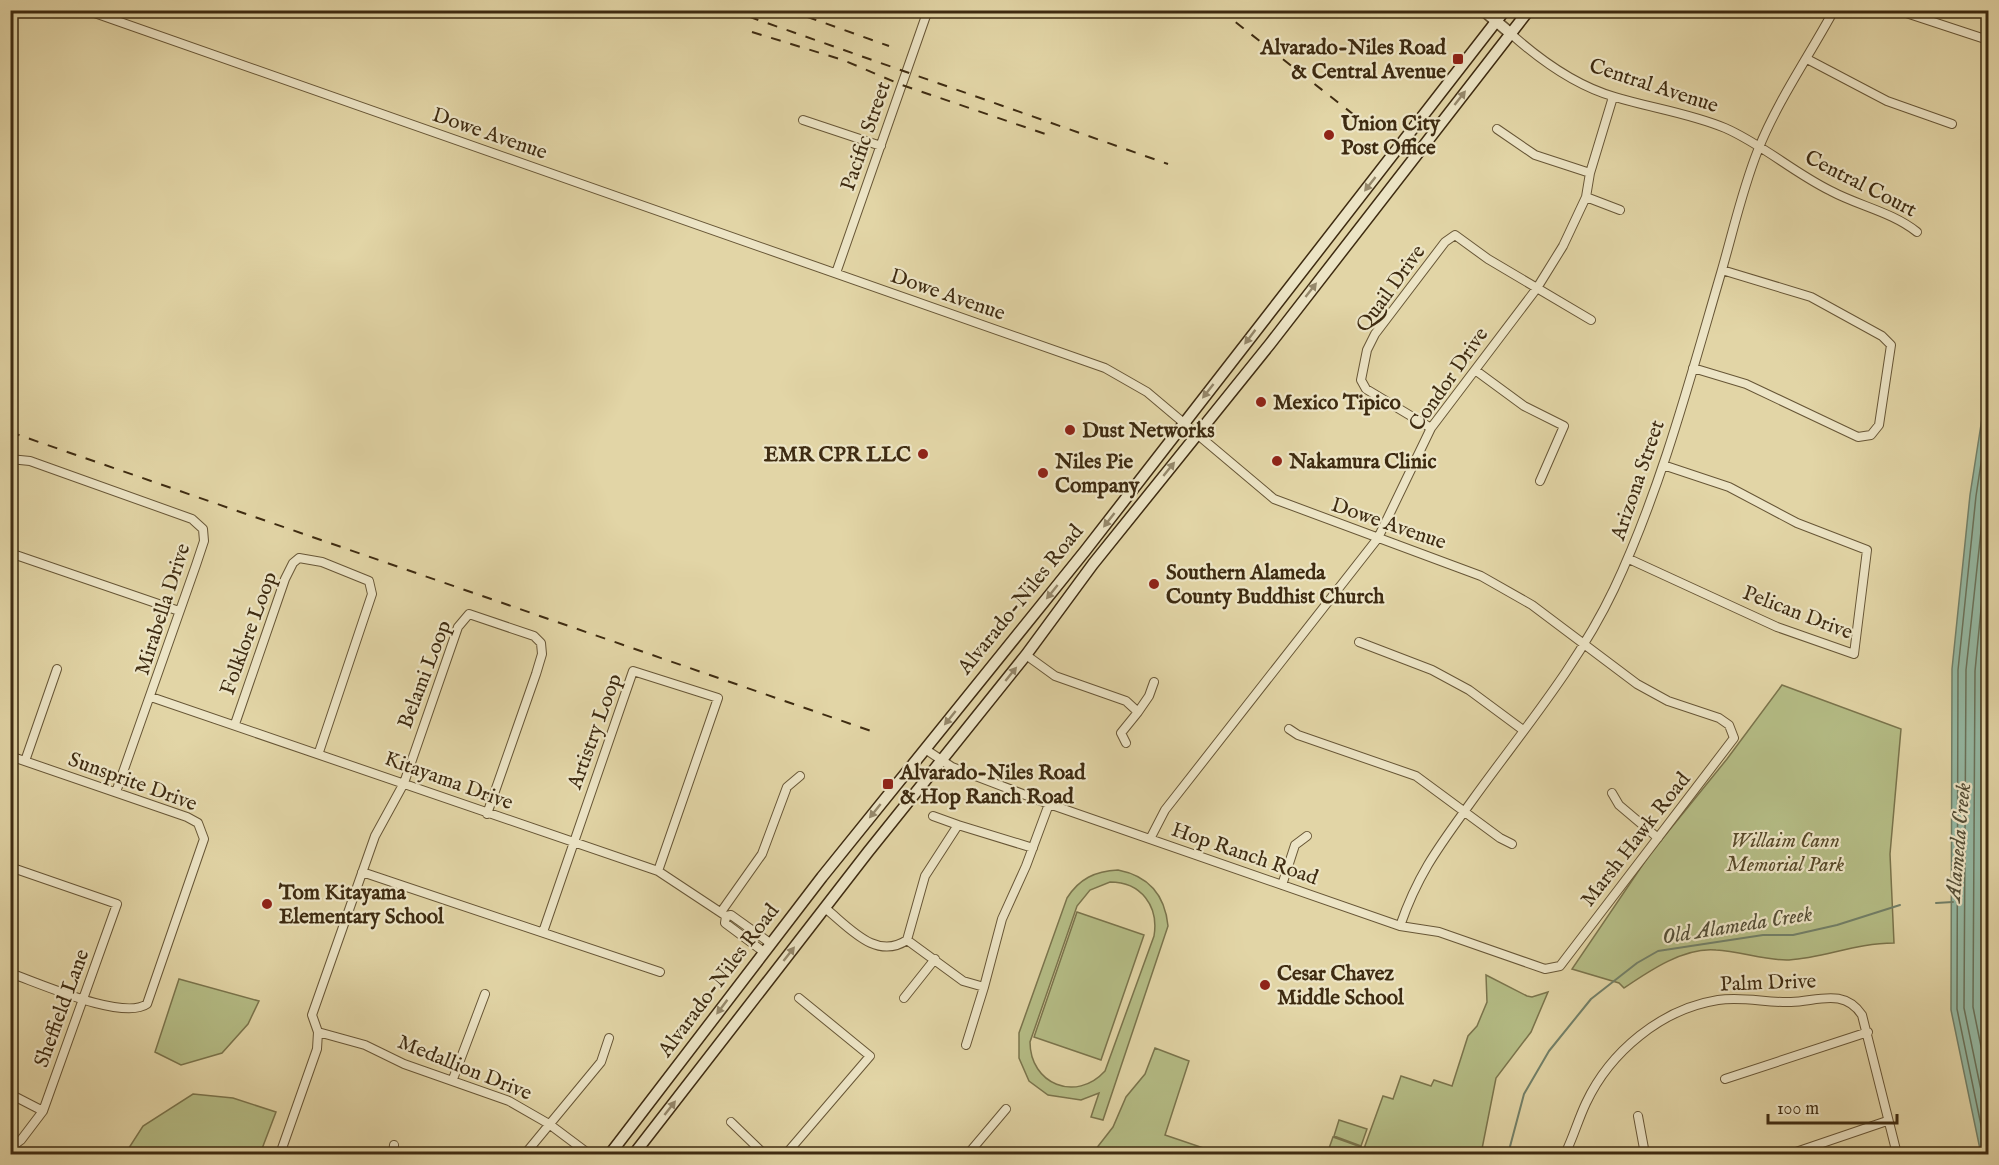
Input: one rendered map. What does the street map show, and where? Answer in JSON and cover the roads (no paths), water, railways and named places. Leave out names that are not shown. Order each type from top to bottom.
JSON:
[{"type":"main road","name":"Central Avenue","points":[[1483,10],[1510,33]]},
{"type":"main road","name":"Alvarado-Niles Road","points":[[610,1155],[767,948],[1183,424],[1505,10]]},
{"type":"main road","name":"Alvarado-Niles Road","points":[[634,1155],[825,908],[1026,655],[1093,564],[1270,344],[1529,10]]},
{"type":"street","name":"Dowe Avenue","points":[[86,10],[1105,368],[1134,382],[1274,499],[1481,576],[1532,605],[1582,645],[1650,692],[1719,718],[1733,731]]},
{"type":"street","name":"Pacific Street","points":[[836,273],[928,10]]},
{"type":"street","name":"Arizona Street","points":[[1400,926],[1413,891],[1432,855],[1523,730],[1560,684],[1606,607],[1629,559],[1663,465],[1722,270],[1742,195],[1759,148],[1834,10]]},
{"type":"street","points":[[1897,10],[1989,40]]},
{"type":"street","name":"Central Avenue","points":[[1510,33],[1546,62],[1580,83],[1613,97],[1679,113],[1726,129],[1759,148]]},
{"type":"street","points":[[1806,59],[1887,100],[1953,124]]},
{"type":"street","name":"Condor Drive","points":[[1150,839],[1165,810],[1378,538],[1431,428],[1537,288],[1563,246],[1586,197],[1590,173],[1613,97]]},
{"type":"street","points":[[802,120],[881,146]]},
{"type":"street","points":[[1497,129],[1535,155],[1590,173]]},
{"type":"street","name":"Central Court","points":[[1759,148],[1830,191],[1902,220],[1917,232]]},
{"type":"street","points":[[1586,197],[1620,210]]},
{"type":"street","name":"Quail Drive","points":[[1431,428],[1366,389],[1361,380],[1367,350],[1375,334],[1446,242],[1455,234],[1488,259],[1537,288]]},
{"type":"street","points":[[1693,368],[1746,384],[1858,437],[1871,435],[1879,424],[1891,345],[1882,336],[1811,297],[1722,270]]},
{"type":"street","points":[[1537,288],[1591,320]]},
{"type":"street","points":[[1475,370],[1524,406],[1564,426],[1540,481]]},
{"type":"street","name":"Mirabella Drive","points":[[10,459],[30,461],[192,519],[203,529],[204,541],[152,697],[116,792]]},
{"type":"street","name":"Pelican Drive","points":[[1629,559],[1777,627],[1854,654],[1867,550],[1797,523],[1729,487],[1663,465]]},
{"type":"street","points":[[10,553],[179,611]]},
{"type":"street","name":"Folklore Loop","points":[[235,724],[285,579],[293,563],[299,558],[322,562],[369,581],[372,594],[319,752]]},
{"type":"street","name":"Belami Loop","points":[[280,1155],[316,1048],[318,1032],[312,1015],[375,836],[404,783],[454,636],[469,614],[534,636],[541,643],[540,662],[531,691],[487,814]]},
{"type":"street","points":[[1359,642],[1432,670],[1469,690],[1523,730]]},
{"type":"street","points":[[1026,655],[1055,675],[1126,701],[1138,712]]},
{"type":"street","points":[[25,761],[57,669]]},
{"type":"street","name":"Artistry Loop","points":[[573,841],[633,670],[718,698],[658,871]]},
{"type":"street","points":[[1126,743],[1121,733],[1149,696],[1154,682]]},
{"type":"street","name":"Kitayama Drive","points":[[152,697],[319,752],[487,814],[658,871],[724,914],[731,915],[767,948]]},
{"type":"street","points":[[1289,729],[1298,735],[1416,776],[1512,844]]},
{"type":"street","name":"Marsh Hawk Road","points":[[1560,966],[1730,746],[1734,738],[1733,731]]},
{"type":"street","name":"Hop Ranch Road","points":[[925,749],[941,761],[1049,804],[1400,926],[1438,932],[1545,969],[1560,966]]},
{"type":"street","name":"Sunsprite Drive","points":[[10,756],[187,817],[198,824],[204,839],[147,1004],[140,1008],[125,1009],[84,999]]},
{"type":"street","points":[[724,914],[762,854],[787,787],[800,776]]},
{"type":"street","points":[[1612,793],[1619,805],[1658,838]]},
{"type":"street","points":[[966,1045],[1002,919],[1033,848],[1049,804]]},
{"type":"street","points":[[933,816],[1033,848]]},
{"type":"street","points":[[825,908],[880,948],[890,948],[907,940],[925,876],[957,825]]},
{"type":"street","points":[[1282,885],[1295,845],[1307,836]]},
{"type":"street","points":[[543,932],[573,841]]},
{"type":"street","name":"Sheffield Lane","points":[[10,867],[117,904],[43,1111],[21,1140],[10,1148]]},
{"type":"street","points":[[362,872],[660,972]]},
{"type":"street","points":[[907,940],[963,981],[984,987]]},
{"type":"street","points":[[904,998],[935,959]]},
{"type":"street","points":[[10,973],[84,999]]},
{"type":"street","points":[[453,1079],[485,993]]},
{"type":"street","name":"Palm Drive","points":[[1565,1155],[1586,1103],[1600,1077],[1647,1029],[1684,1008],[1719,999],[1768,1003],[1834,997],[1843,998],[1857,1007],[1868,1032],[1887,1121],[1897,1155]]},
{"type":"street","points":[[786,1155],[870,1056],[799,998]]},
{"type":"street","name":"Medallion Drive","points":[[318,1032],[365,1046],[404,1064],[453,1079],[509,1101],[549,1124],[588,1155]]},
{"type":"street","points":[[1725,1079],[1868,1032]]},
{"type":"street","points":[[525,1155],[601,1062],[609,1038]]},
{"type":"street","points":[[10,1094],[43,1111]]},
{"type":"street","points":[[968,1155],[1006,1109]]},
{"type":"street","points":[[1638,1116],[1646,1155]]},
{"type":"street","points":[[1790,1155],[1887,1121]]},
{"type":"street","points":[[731,1122],[764,1155]]},
{"type":"street","points":[[393,1155],[394,1145]]},
{"type":"water","name":"Alameda Creek","points":[[1988,380],[1988,1154],[1981,1154],[1951,1010],[1952,669],[1970,495]]},
{"type":"waterway","name":"Old Alameda Creek","points":[[1936,903],[1953,902]]},
{"type":"waterway","name":"Old Alameda Creek","points":[[1508,1154],[1524,1094],[1549,1051],[1591,999],[1637,963],[1658,951],[1763,935],[1793,935],[1837,925],[1900,905]]},
{"type":"railway","points":[[730,10],[1168,164]]},
{"type":"railway","points":[[788,10],[889,46]]},
{"type":"railway","points":[[1220,10],[1358,118]]},
{"type":"railway","points":[[752,32],[843,60],[902,85],[1054,137]]},
{"type":"railway","points":[[10,432],[874,732]]},
{"type":"place","name":"Alvarado-Niles Road & Central Avenue","points":[[1458,59]]},
{"type":"place","name":"Union City Post Office","points":[[1329,135]]},
{"type":"place","name":"Mexico Tipico","points":[[1261,402]]},
{"type":"place","name":"Dust Networks","points":[[1070,430]]},
{"type":"place","name":"EMR CPR LLC","points":[[923,454]]},
{"type":"place","name":"Nakamura Clinic","points":[[1277,461]]},
{"type":"place","name":"Niles Pie Company","points":[[1043,473]]},
{"type":"place","name":"Southern Alameda County Buddhist Church","points":[[1154,584]]},
{"type":"place","name":"Alvarado-Niles Road & Hop Ranch Road","points":[[888,784]]},
{"type":"place","name":"Tom Kitayama Elementary School","points":[[267,904]]},
{"type":"place","name":"Cesar Chavez Middle School","points":[[1265,985]]},
{"type":"park label","name":"Willaim Cann Memorial Park","points":[[1785,852]]}]
